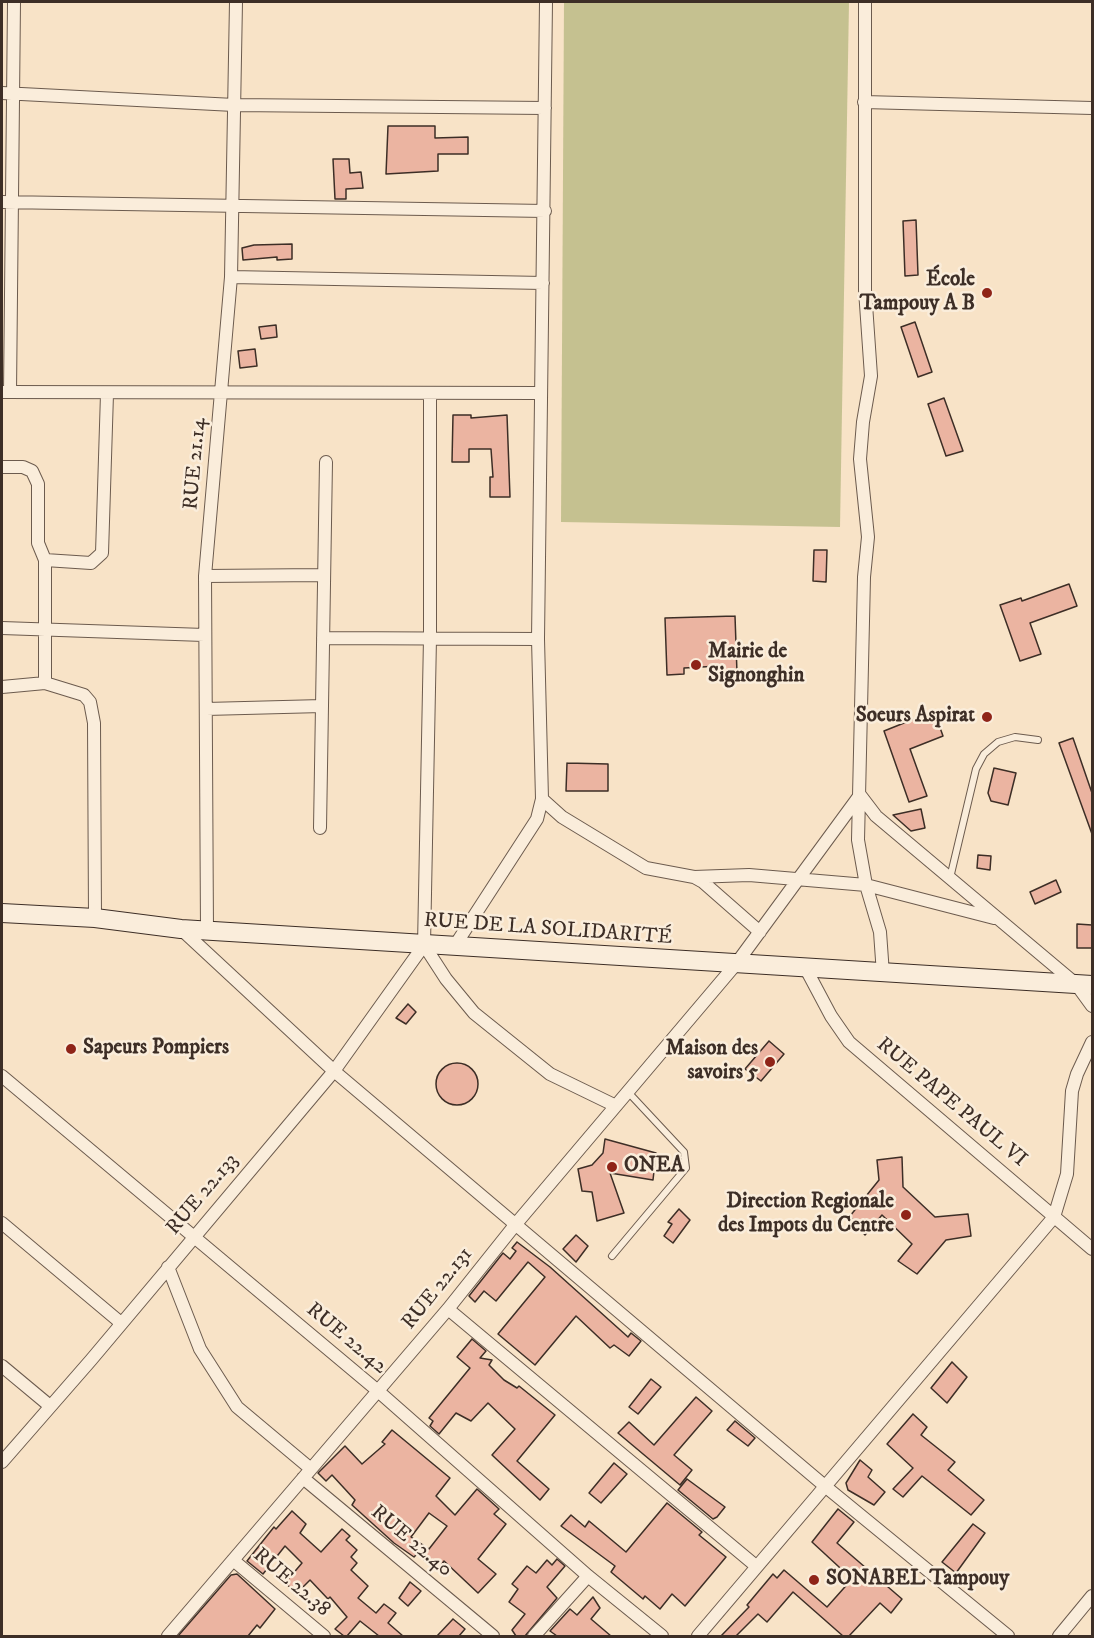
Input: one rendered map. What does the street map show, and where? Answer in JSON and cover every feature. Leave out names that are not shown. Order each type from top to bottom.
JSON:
[{"type":"street","points":[[14,2],[7,93],[6,392],[107,394],[220,391],[541,393]]},
{"type":"street","name":"RUE 21.14","points":[[207,930],[205,576],[217,460],[220,391],[231,277],[236,2]]},
{"type":"street","points":[[454,947],[537,819],[542,799],[538,639],[546,2]]},
{"type":"street","points":[[866,2],[865,290],[871,376],[860,459],[868,537],[864,577],[858,840],[866,885],[880,932],[883,974]]},
{"type":"street","points":[[7,93],[234,105],[545,108]]},
{"type":"street","points":[[864,102],[1092,108]]},
{"type":"street","points":[[7,202],[544,211]]},
{"type":"street","points":[[231,277],[543,283]]},
{"type":"street","points":[[430,393],[430,638],[424,945],[446,979],[474,1013],[550,1074],[616,1106]]},
{"type":"street","points":[[45,560],[91,563],[102,553],[107,394]]},
{"type":"street","points":[[320,828],[326,462]]},
{"type":"street","points":[[2,467],[23,467],[32,471],[38,484],[38,543],[45,560],[43,627],[45,683]]},
{"type":"street","points":[[205,576],[323,575]]},
{"type":"street","points":[[2,628],[43,627],[204,635]]},
{"type":"street","points":[[323,638],[538,639]]},
{"type":"street","points":[[2,687],[45,683],[84,694],[93,712],[95,918]]},
{"type":"street","points":[[206,709],[322,706]]},
{"type":"street","points":[[860,795],[876,816],[997,919],[1084,985],[1092,1006]]},
{"type":"street","name":"RUE 22.131","points":[[168,1636],[378,1391],[736,964],[860,795]]},
{"type":"street","points":[[542,799],[562,817],[646,868],[694,877],[749,875],[866,885],[997,919]]},
{"type":"street","points":[[694,877],[720,895],[760,932]]},
{"type":"street","name":"RUE DE LA SOLIDARITÉ","points":[[2,913],[95,918],[181,929],[1084,985]]},
{"type":"street","points":[[181,929],[334,1071],[826,1487],[1008,1636]]},
{"type":"street","name":"RUE 22.133","points":[[2,1462],[334,1071],[424,945]]},
{"type":"street","name":"RUE PAPE PAUL VI","points":[[806,969],[831,1016],[849,1042],[1092,1249]]},
{"type":"street","points":[[698,1636],[1054,1217],[1068,1166],[1072,1091],[1092,1042]]},
{"type":"street","name":"RUE 22.42","points":[[2,1076],[378,1391],[588,1576],[662,1636]]},
{"type":"street","points":[[2,1223],[122,1323]]},
{"type":"street","name":"RUE 22.40","points":[[168,1267],[200,1349],[237,1407],[307,1474],[493,1636]]},
{"type":"street","points":[[448,1308],[756,1566]]},
{"type":"street","points":[[2,1366],[50,1406]]},
{"type":"street","name":"RUE 22.38","points":[[233,1560],[324,1636]]},
{"type":"street","points":[[534,1636],[588,1576]]},
{"type":"street","points":[[1059,1636],[1092,1596]]},
{"type":"lane","points":[[950,878],[976,769],[984,754],[998,742],[1015,737],[1038,740]]},
{"type":"lane","points":[[612,1256],[686,1168],[684,1152],[628,1092]]},
{"type":"shaded area","points":[[564,2],[849,2],[840,527],[561,522]]},
{"type":"building","points":[[388,126],[435,126],[435,138],[468,137],[468,154],[438,154],[438,171],[386,174]]},
{"type":"building","points":[[333,159],[349,159],[350,173],[361,172],[363,188],[346,189],[346,199],[335,199]]},
{"type":"building","points":[[916,220],[918,275],[905,276],[903,221]]},
{"type":"building","points":[[292,244],[292,259],[277,260],[277,257],[243,260],[242,248],[254,245]]},
{"type":"building","points":[[915,322],[932,372],[918,377],[901,327]]},
{"type":"building","points":[[276,325],[277,337],[261,339],[259,327]]},
{"type":"building","points":[[255,349],[257,366],[240,368],[238,351]]},
{"type":"building","points":[[944,398],[963,451],[946,456],[928,404]]},
{"type":"building","points":[[453,415],[471,415],[471,418],[507,415],[510,497],[490,497],[490,477],[493,477],[491,449],[469,449],[469,462],[452,462]]},
{"type":"building","points":[[814,550],[827,550],[826,582],[813,581]]},
{"type":"building","points":[[1069,584],[1077,606],[1030,623],[1041,654],[1020,661],[1000,605],[1021,598],[1022,601]]},
{"type":"building","points":[[735,616],[737,673],[720,674],[719,666],[684,668],[684,674],[667,675],[665,618]]},
{"type":"building","points":[[934,711],[943,736],[910,749],[927,796],[909,802],[884,731]]},
{"type":"building","points":[[1073,738],[1092,793],[1092,834],[1059,743]]},
{"type":"building","points":[[567,763],[608,764],[608,791],[566,791]]},
{"type":"building","points":[[994,768],[1016,773],[1008,805],[991,801],[988,793]]},
{"type":"building","points":[[921,809],[925,828],[911,831],[893,815]]},
{"type":"building","points":[[978,855],[991,856],[990,870],[977,868]]},
{"type":"building","points":[[1056,880],[1061,892],[1035,904],[1030,892]]},
{"type":"building","points":[[1077,924],[1092,925],[1092,948],[1077,948]]},
{"type":"building","points":[[408,1004],[416,1012],[406,1024],[396,1018]]},
{"type":"building","points":[[769,1041],[784,1054],[761,1081],[745,1069]]},
{"type":"building","points":[[457,1063],[465,1064],[472,1069],[477,1076],[477,1092],[472,1099],[465,1104],[457,1105],[449,1104],[442,1099],[437,1092],[436,1084],[437,1076],[442,1069],[449,1064]]},
{"type":"building","points":[[605,1139],[656,1153],[653,1180],[610,1173],[624,1213],[597,1221],[592,1192],[582,1191],[578,1169],[592,1165],[603,1153]]},
{"type":"building","points":[[902,1157],[903,1187],[935,1217],[968,1214],[971,1236],[946,1240],[917,1274],[898,1261],[912,1244],[882,1215],[865,1235],[850,1216],[879,1180],[877,1160]]},
{"type":"building","points":[[679,1209],[690,1220],[673,1243],[664,1236],[672,1224],[668,1222]]},
{"type":"building","points":[[576,1235],[588,1246],[576,1262],[563,1249]]},
{"type":"building","points":[[517,1242],[550,1267],[628,1337],[631,1333],[641,1341],[629,1356],[614,1345],[610,1348],[576,1316],[535,1365],[498,1334],[545,1277],[528,1262],[496,1301],[484,1291],[475,1302],[469,1296],[503,1253],[510,1259],[516,1251],[512,1248]]},
{"type":"building","points":[[472,1339],[486,1351],[480,1358],[492,1360],[489,1365],[504,1380],[517,1388],[519,1386],[555,1415],[517,1461],[549,1489],[540,1500],[492,1455],[515,1429],[488,1403],[471,1421],[456,1413],[439,1434],[430,1426],[433,1421],[429,1418],[470,1368],[457,1357]]},
{"type":"building","points":[[952,1362],[967,1377],[947,1403],[931,1388]]},
{"type":"building","points":[[651,1379],[661,1387],[638,1414],[629,1407]]},
{"type":"building","points":[[696,1397],[712,1411],[674,1455],[692,1470],[680,1485],[618,1433],[629,1422],[654,1445]]},
{"type":"building","points":[[913,1414],[927,1427],[921,1435],[955,1462],[948,1470],[984,1500],[971,1515],[922,1476],[903,1497],[893,1489],[913,1468],[887,1444]]},
{"type":"building","points":[[735,1421],[755,1438],[748,1446],[727,1430]]},
{"type":"building","points":[[392,1430],[450,1478],[436,1496],[455,1515],[477,1489],[499,1509],[494,1514],[506,1524],[478,1559],[496,1574],[478,1593],[444,1561],[437,1571],[417,1554],[414,1557],[394,1543],[352,1505],[355,1500],[332,1475],[326,1481],[318,1473],[345,1446],[362,1464],[385,1444],[382,1442]],"holes":[[[429,1513],[447,1526],[429,1549],[411,1537]]]},
{"type":"building","points":[[860,1460],[872,1470],[868,1477],[885,1492],[874,1505],[848,1490],[846,1483]]},
{"type":"building","points":[[614,1463],[627,1474],[601,1503],[589,1493]]},
{"type":"building","points":[[687,1479],[725,1507],[717,1517],[713,1519],[678,1490]]},
{"type":"building","points":[[667,1503],[702,1532],[699,1535],[726,1557],[685,1606],[672,1594],[660,1609],[645,1596],[643,1599],[611,1572],[615,1566],[561,1526],[571,1515],[585,1527],[589,1521],[626,1552]]},
{"type":"building","points":[[838,1509],[854,1522],[837,1543],[902,1599],[891,1613],[880,1603],[849,1636],[843,1636],[793,1592],[767,1622],[758,1614],[736,1636],[721,1636],[749,1607],[747,1605],[773,1574],[777,1578],[784,1570],[827,1607],[852,1579],[812,1542]]},
{"type":"building","points":[[292,1511],[306,1524],[300,1533],[321,1552],[342,1529],[350,1536],[346,1540],[357,1550],[351,1557],[357,1563],[351,1570],[368,1586],[358,1598],[376,1613],[384,1604],[396,1613],[388,1623],[403,1636],[379,1636],[360,1621],[347,1636],[344,1636],[335,1629],[347,1617],[330,1597],[328,1599],[310,1580],[297,1593],[285,1583],[302,1563],[285,1546],[263,1574],[247,1561],[274,1527],[276,1529]]},
{"type":"building","points":[[973,1524],[985,1533],[956,1573],[942,1562]]},
{"type":"building","points":[[557,1559],[565,1566],[547,1587],[557,1598],[525,1636],[516,1636],[512,1630],[525,1614],[509,1602],[518,1589],[512,1584],[527,1566],[536,1573],[547,1560],[552,1565]]},
{"type":"building","points":[[237,1574],[275,1609],[260,1628],[257,1625],[248,1636],[178,1636],[231,1575]]},
{"type":"building","points":[[410,1582],[421,1591],[408,1606],[399,1598]]},
{"type":"building","points":[[593,1597],[600,1608],[591,1619],[611,1636],[557,1636],[550,1631],[570,1609],[577,1615]]},
{"type":"building","points":[[453,1619],[465,1629],[459,1636],[437,1636]]},
{"type":"place","name":"École Tampouy A B","points":[[987,293]]},
{"type":"place","name":"Mairie de Signonghin","points":[[696,665]]},
{"type":"place","name":"Soeurs Aspirat","points":[[987,717]]},
{"type":"place","name":"Sapeurs Pompiers","points":[[71,1049]]},
{"type":"place","name":"Maison des savoirs 5","points":[[770,1062]]},
{"type":"place","name":"ONEA","points":[[612,1167]]},
{"type":"place","name":"Direction Regionale des Impots du Centre","points":[[906,1215]]},
{"type":"place","name":"SONABEL Tampouy","points":[[814,1580]]}]
